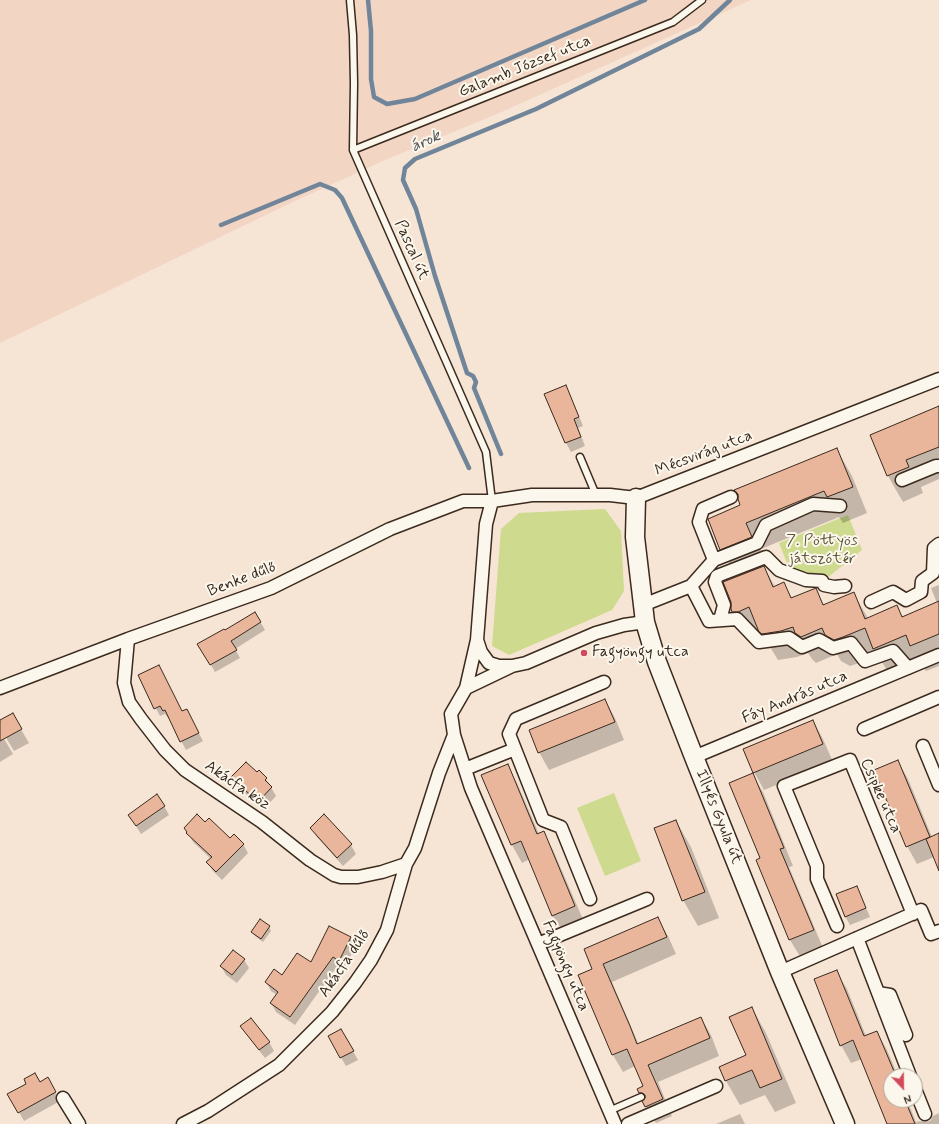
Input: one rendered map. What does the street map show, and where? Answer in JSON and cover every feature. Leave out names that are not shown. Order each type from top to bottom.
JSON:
[{"type":"street","name":"Mécsvirág utca","points":[[492,501],[532,495],[610,495],[636,498],[939,379]]},
{"type":"street","points":[[902,480],[939,466]]},
{"type":"street","points":[[714,560],[700,522],[703,509],[731,497]]},
{"type":"street","name":"Illyés Gyula út","points":[[636,498],[635,536],[644,614],[657,662],[780,972],[845,1124]]},
{"type":"street","name":"Benke dűlő","points":[[0,688],[128,639],[271,588],[390,529],[463,500],[492,501]]},
{"type":"street","name":"Fagyöngy utca","points":[[492,501],[486,524],[477,640],[466,688],[451,714],[454,735],[471,788],[615,1124]]},
{"type":"street","points":[[477,640],[481,652],[489,663],[499,666],[512,666],[526,663],[596,633],[624,626],[690,586],[714,560],[757,543],[766,525],[813,504],[840,506]]},
{"type":"street","points":[[871,602],[893,592],[906,600],[921,592],[922,581],[933,572],[934,548],[939,544]]},
{"type":"street","points":[[720,620],[724,605],[715,582],[717,576],[766,557],[779,570],[806,580],[822,581],[824,585],[834,588],[845,586]]},
{"type":"street","name":"Fáy András utca","points":[[690,586],[709,621],[737,619],[759,642],[789,638],[802,647],[819,640],[833,648],[851,643],[865,661],[893,650],[908,668]]},
{"type":"street","name":"Akácfa köz","points":[[128,639],[124,683],[129,702],[165,750],[185,770],[262,822],[310,860],[334,875],[341,877],[358,877],[382,872],[406,864]]},
{"type":"street","name":"Fáy András utca","points":[[694,757],[939,655]]},
{"type":"street","points":[[466,688],[512,666]]},
{"type":"street","points":[[590,899],[561,828],[544,820],[509,734],[516,719],[604,682]]},
{"type":"street","points":[[864,729],[939,697]]},
{"type":"street","name":"Akácfa dűlő","points":[[183,1124],[208,1111],[279,1065],[332,1012],[355,983],[371,960],[387,930],[406,864],[415,848],[439,773],[454,735]]},
{"type":"street","points":[[923,746],[939,785]]},
{"type":"street","points":[[465,768],[515,749]]},
{"type":"street","name":"Csipke utca","points":[[837,926],[817,879],[817,866],[784,786],[850,760],[913,914]]},
{"type":"street","points":[[538,944],[647,899]]},
{"type":"street","points":[[780,972],[922,910],[932,934],[939,931]]},
{"type":"street","points":[[857,938],[907,1068]]},
{"type":"street","points":[[878,993],[890,995],[906,1035]]},
{"type":"street","points":[[628,1124],[716,1086]]},
{"type":"street","points":[[63,1098],[79,1124]]},
{"type":"street","points":[[923,1108],[925,1114]]},
{"type":"lane","name":"Pascal út","points":[[350,0],[353,43],[353,150],[486,452],[492,501]]},
{"type":"lane","name":"Galamb József utca","points":[[353,150],[673,22],[702,0]]},
{"type":"lane","points":[[580,457],[596,495]]},
{"type":"lane","points":[[609,1111],[641,1097]]},
{"type":"shaded area","points":[[0,0],[751,0],[497,114],[385,160],[295,201],[0,343]]},
{"type":"green space","points":[[605,509],[621,531],[624,591],[612,610],[509,655],[492,646],[501,529],[519,513]]},
{"type":"green space","name":"7. Pöttyös játszótér","points":[[848,515],[862,550],[827,578],[789,568],[779,543]]},
{"type":"green space","points":[[614,793],[641,861],[605,876],[577,808]]},
{"type":"building","points":[[566,385],[579,417],[574,419],[581,437],[565,443],[544,394]]},
{"type":"building","points":[[939,406],[939,447],[906,460],[909,467],[887,476],[870,435]]},
{"type":"building","points":[[837,448],[853,487],[827,497],[824,491],[746,523],[752,537],[720,550],[708,519],[740,505],[738,494],[734,490]]},
{"type":"building","points":[[764,566],[773,587],[784,582],[791,598],[816,588],[823,605],[854,592],[865,619],[897,605],[902,617],[939,601],[939,634],[910,646],[906,635],[873,649],[865,628],[834,640],[825,635],[822,628],[801,637],[795,633],[793,627],[781,631],[762,634],[759,632],[749,607],[738,612],[732,612],[731,602],[723,582]]},
{"type":"building","points":[[255,612],[261,622],[231,641],[237,650],[210,665],[197,644],[224,629],[225,630]]},
{"type":"building","points":[[159,665],[182,711],[187,709],[199,733],[180,742],[165,710],[163,711],[160,706],[154,709],[138,675]]},
{"type":"building","points":[[605,699],[615,722],[538,753],[529,730]]},
{"type":"building","points":[[13,713],[22,729],[0,741],[0,720]]},
{"type":"building","points":[[813,720],[823,744],[753,773],[743,749]]},
{"type":"building","points":[[898,760],[930,837],[906,847],[874,770]]},
{"type":"building","points":[[246,762],[257,772],[259,770],[267,778],[265,780],[272,787],[258,802],[231,777]]},
{"type":"building","points":[[508,764],[537,834],[544,831],[575,906],[552,916],[521,841],[511,845],[481,775]]},
{"type":"building","points":[[753,773],[784,848],[780,849],[814,930],[789,940],[756,860],[760,858],[729,783]]},
{"type":"building","points":[[157,794],[165,806],[136,826],[128,815]]},
{"type":"building","points":[[197,814],[205,822],[209,818],[230,838],[234,834],[244,844],[216,872],[206,862],[212,857],[186,833],[187,832],[184,828]]},
{"type":"building","points":[[324,814],[352,844],[337,858],[310,828]]},
{"type":"building","points":[[676,820],[705,892],[682,901],[654,828]]},
{"type":"building","points":[[939,833],[939,871],[926,839]]},
{"type":"building","points":[[857,886],[866,908],[845,917],[836,894]]},
{"type":"building","points":[[658,917],[667,937],[603,964],[637,1044],[701,1017],[710,1038],[648,1065],[663,1099],[645,1107],[642,1101],[645,1098],[645,1095],[639,1093],[637,1089],[643,1086],[627,1049],[612,1055],[578,975],[592,969],[584,949]]},
{"type":"building","points":[[260,919],[270,926],[261,939],[251,932]]},
{"type":"building","points":[[329,926],[351,937],[339,961],[333,957],[290,1017],[270,1003],[278,992],[265,982],[274,969],[282,975],[297,953],[311,962]]},
{"type":"building","points":[[233,950],[245,959],[232,975],[220,966]]},
{"type":"building","points":[[837,970],[864,1036],[877,1031],[893,1068],[883,1068],[883,1108],[908,1108],[915,1124],[887,1124],[853,1040],[840,1046],[814,979]]},
{"type":"building","points":[[752,1007],[782,1079],[760,1088],[752,1070],[725,1081],[719,1067],[746,1055],[729,1017]]},
{"type":"building","points":[[251,1018],[270,1042],[259,1050],[240,1026]]},
{"type":"building","points":[[341,1029],[354,1051],[340,1058],[328,1036]]},
{"type":"building","points":[[35,1073],[40,1082],[48,1077],[56,1092],[18,1113],[7,1094],[26,1084],[24,1079]]},
{"type":"waterway","name":"árok","points":[[368,0],[371,31],[371,79],[374,97],[387,104],[415,99],[645,0]]},
{"type":"waterway","name":"árok","points":[[501,454],[474,388],[476,382],[473,376],[467,373],[435,276],[416,209],[403,180],[405,168],[415,159],[536,109],[699,29],[730,0]]},
{"type":"waterway","points":[[221,225],[320,184],[335,190],[342,198],[469,468]]},
{"type":"place","name":"Fagyöngy utca","points":[[584,653]]}]
